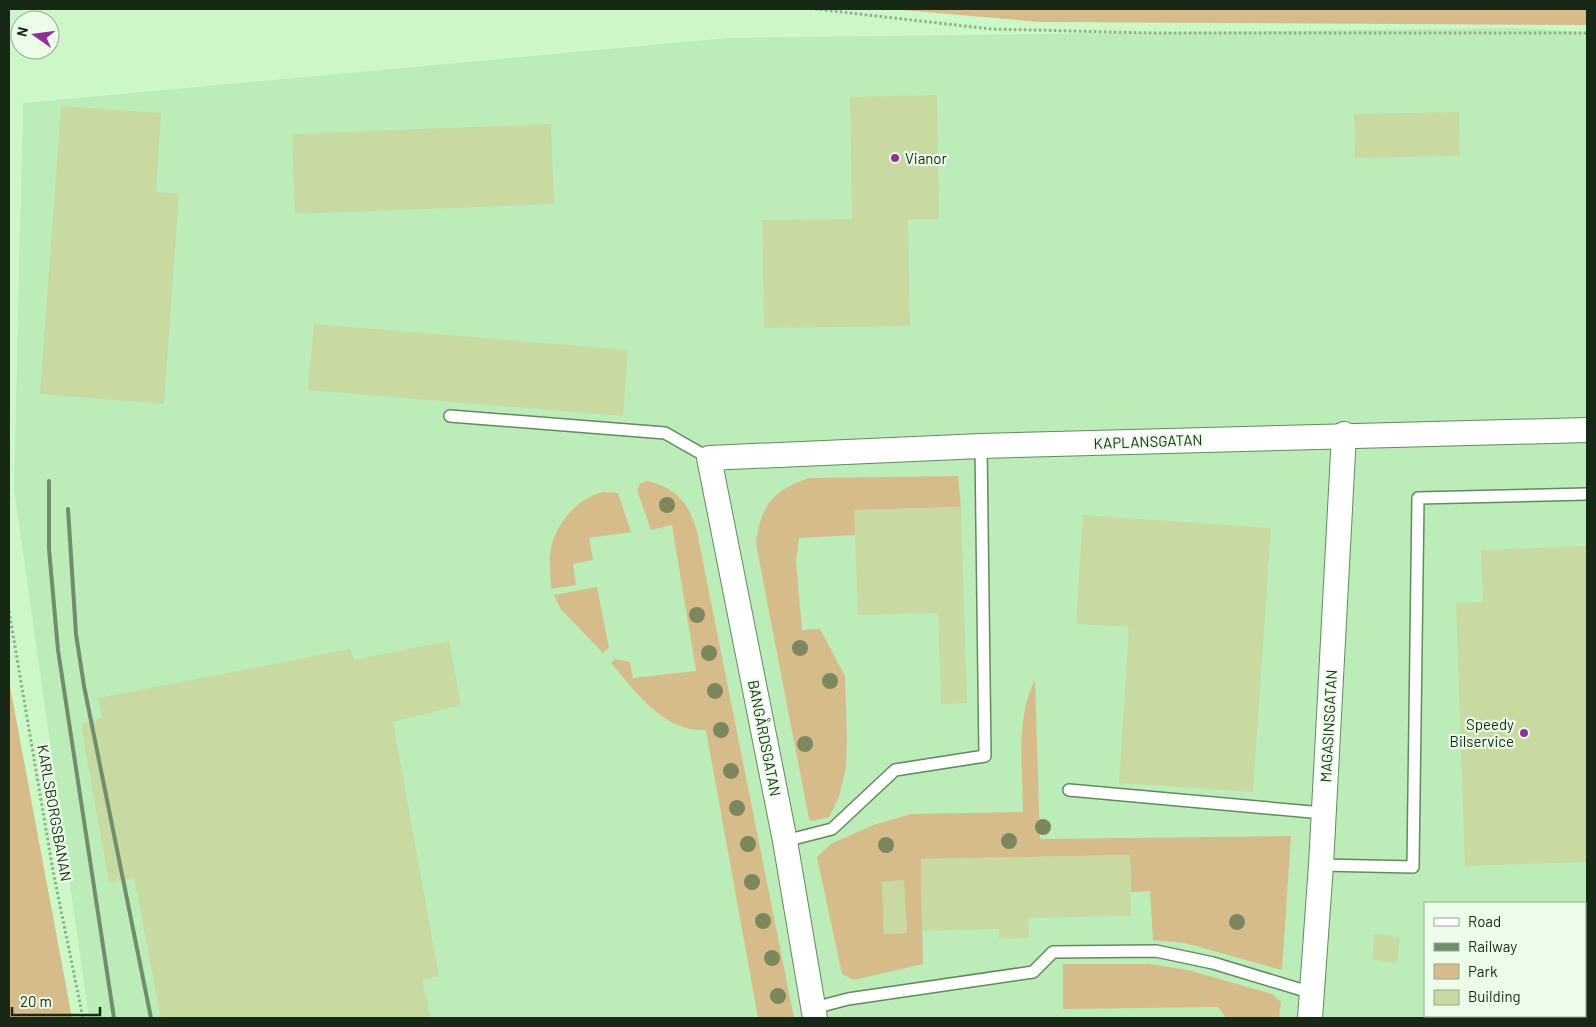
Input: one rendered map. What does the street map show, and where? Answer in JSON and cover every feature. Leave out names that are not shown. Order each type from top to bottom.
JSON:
[{"type":"street","name":"KAPLANSGATAN","points":[[709,458],[981,446],[1344,434],[1587,430]]},
{"type":"street","name":"MAGASINSGATAN","points":[[1310,1018],[1321,864],[1344,434]]},
{"type":"street","name":"BANGÅRDSGATAN","points":[[709,458],[785,841],[814,1013]]},
{"type":"lane","points":[[450,416],[665,433],[709,458]]},
{"type":"lane","points":[[785,841],[832,830],[896,770],[985,756],[981,446]]},
{"type":"lane","points":[[1321,864],[1413,868],[1418,498],[1587,494]]},
{"type":"lane","points":[[1069,790],[1323,813]]},
{"type":"lane","points":[[814,1013],[848,998],[1033,972],[1053,952],[1156,951],[1213,963],[1312,993]]},
{"type":"path","points":[[815,9],[991,29],[1153,33],[1587,33]]},
{"type":"path","name":"KARLSBORGSBANAN","points":[[9,611],[53,871],[82,1018]]},
{"type":"shaded area","points":[[1513,28],[1587,32],[1587,1018],[89,1018],[14,489],[23,103],[727,38]]},
{"type":"green space","points":[[891,9],[1587,9],[1587,25],[1040,22]]},
{"type":"green space","points":[[958,476],[961,507],[855,510],[855,535],[799,538],[796,561],[802,630],[820,629],[845,676],[846,767],[839,797],[829,817],[812,821],[809,819],[756,544],[761,519],[770,501],[777,494],[809,478]]},
{"type":"green space","points":[[647,481],[666,488],[680,498],[690,513],[697,532],[794,1018],[758,1018],[706,730],[691,729],[677,725],[664,718],[641,698],[611,663],[615,659],[630,662],[633,678],[696,671],[672,525],[651,530],[637,490],[640,484]]},
{"type":"green space","points":[[603,492],[618,493],[631,532],[589,538],[593,560],[573,564],[576,585],[551,589],[550,554],[556,533],[568,515],[584,500]]},
{"type":"green space","points":[[597,587],[609,648],[603,653],[560,608],[554,595]]},
{"type":"green space","points":[[1035,680],[1040,839],[1291,836],[1282,970],[1185,943],[1153,940],[1150,891],[1131,892],[1130,855],[921,859],[923,964],[854,980],[842,974],[817,857],[831,844],[873,825],[911,814],[1023,812],[1022,727],[1029,695]],"holes":[[[904,881],[906,933],[884,934],[882,882]]]},
{"type":"green space","points":[[9,681],[72,1018],[9,1018]]},
{"type":"green space","points":[[1063,964],[1150,964],[1188,970],[1272,994],[1281,1002],[1279,1018],[1226,1018],[1218,1007],[1063,1009]]},
{"type":"building","name":"Vianor","points":[[937,95],[939,219],[908,219],[910,326],[764,328],[762,220],[852,219],[850,97]]},
{"type":"building","points":[[61,106],[161,113],[156,192],[179,194],[164,404],[40,394]]},
{"type":"building","points":[[1459,112],[1460,156],[1355,158],[1354,114]]},
{"type":"building","points":[[551,124],[554,204],[295,214],[292,134]]},
{"type":"building","points":[[314,324],[628,350],[623,416],[308,390]]},
{"type":"building","points":[[961,507],[967,703],[941,704],[938,613],[858,615],[854,510]]},
{"type":"building","points":[[1083,515],[1271,528],[1253,792],[1119,783],[1129,627],[1076,624]]},
{"type":"building","name":"Speedy Bilservice","points":[[1587,546],[1587,862],[1465,866],[1456,603],[1483,602],[1481,550]]},
{"type":"building","points":[[449,641],[461,705],[393,722],[439,976],[422,980],[431,1018],[161,1018],[134,878],[109,883],[81,724],[102,718],[98,698],[350,649],[354,660]]},
{"type":"building","points":[[1130,855],[1131,916],[1028,918],[1029,938],[999,939],[999,929],[922,931],[921,859]]},
{"type":"building","points":[[904,880],[907,933],[884,934],[882,882]]},
{"type":"building","points":[[1375,934],[1400,937],[1397,963],[1372,960]]},
{"type":"railway","points":[[49,481],[49,549],[58,650],[114,1018]]},
{"type":"railway","points":[[68,509],[76,634],[84,686],[151,1018]]},
{"type":"place","name":"Vianor","points":[[895,158]]},
{"type":"place","name":"Speedy Bilservice","points":[[1524,733]]}]
